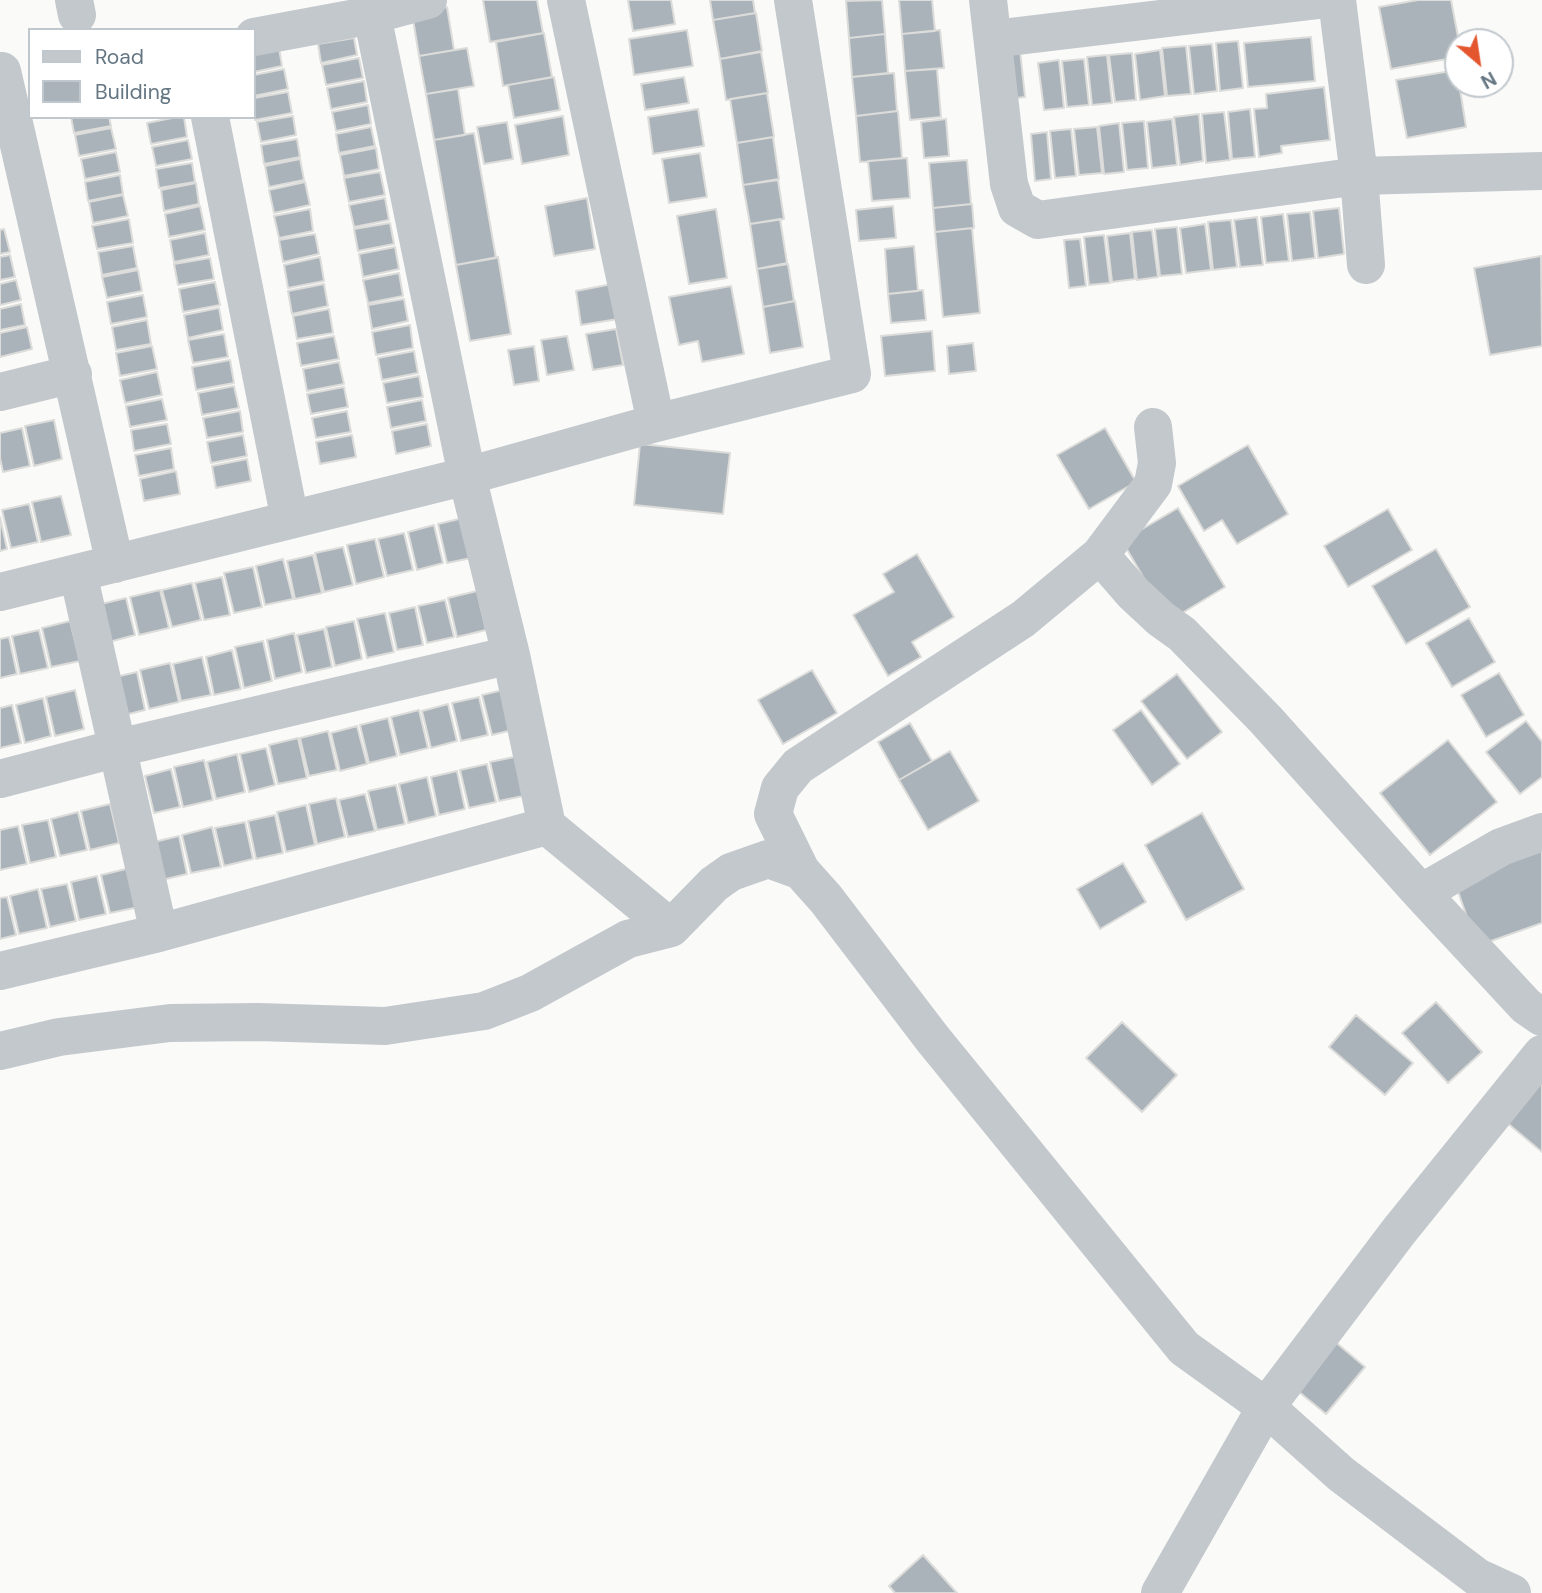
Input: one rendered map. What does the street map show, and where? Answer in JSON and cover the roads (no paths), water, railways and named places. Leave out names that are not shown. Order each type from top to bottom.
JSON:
[{"type":"street","points":[[256,37],[372,15],[428,0]]},
{"type":"street","points":[[566,0],[656,423]]},
{"type":"street","points":[[0,592],[467,476],[656,423],[852,374],[793,0]]},
{"type":"street","points":[[988,0],[1009,184],[1017,208],[1038,220],[1359,176],[1542,171]]},
{"type":"street","points":[[992,39],[1319,0]]},
{"type":"street","points":[[1336,0],[1359,176],[1366,265]]},
{"type":"street","points":[[372,15],[467,476],[511,655],[547,827],[671,928]]},
{"type":"street","points":[[11,70],[115,564]]},
{"type":"street","points":[[210,119],[290,520]]},
{"type":"street","points":[[0,392],[73,374]]},
{"type":"street","points":[[1153,427],[1157,463],[1153,484],[1100,555],[1023,619],[798,766],[780,788],[773,814],[801,871],[932,1038],[1184,1348],[1266,1406],[1341,1474],[1477,1577],[1512,1593]]},
{"type":"street","points":[[1100,555],[1133,593],[1161,620],[1182,634],[1256,710],[1526,1006],[1542,1017]]},
{"type":"street","points":[[78,573],[159,933]]},
{"type":"street","points":[[0,779],[118,748],[511,655]]},
{"type":"street","points":[[0,971],[159,933],[547,827]]},
{"type":"street","points":[[1421,893],[1501,847],[1542,832]]},
{"type":"street","points":[[0,1051],[59,1037],[170,1023],[258,1022],[384,1026],[484,1011],[530,993],[628,939],[671,928],[714,884],[731,872],[768,859],[801,871]]},
{"type":"street","points":[[1160,1593],[1266,1406],[1399,1231],[1542,1054]]}]
